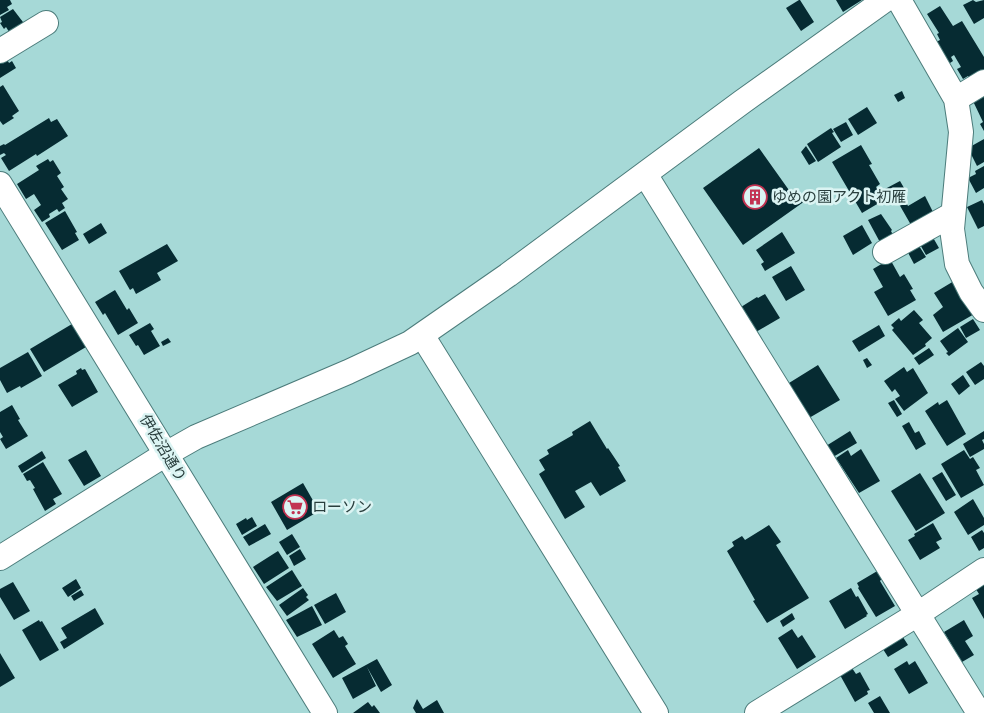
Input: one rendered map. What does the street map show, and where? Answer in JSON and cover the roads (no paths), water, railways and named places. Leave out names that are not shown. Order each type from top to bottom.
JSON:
[{"type":"street","points":[[0,558],[196,437],[348,372],[410,343],[508,275],[742,102],[885,0]]},
{"type":"street","points":[[899,0],[956,99],[960,132],[952,230],[957,264],[971,292],[984,310]]},
{"type":"street","points":[[0,51],[46,22]]},
{"type":"street","points":[[956,99],[984,82]]},
{"type":"street","points":[[645,174],[979,713]]},
{"type":"street","name":"伊佐沼通り","points":[[0,184],[325,713]]},
{"type":"street","points":[[884,252],[953,214]]},
{"type":"street","points":[[422,335],[656,713]]},
{"type":"street","points":[[757,713],[918,614],[984,570]]},
{"type":"place","name":"ゆめの園アクト初雁","points":[[755,197]]},
{"type":"place","name":"ローソン","points":[[295,507]]}]
